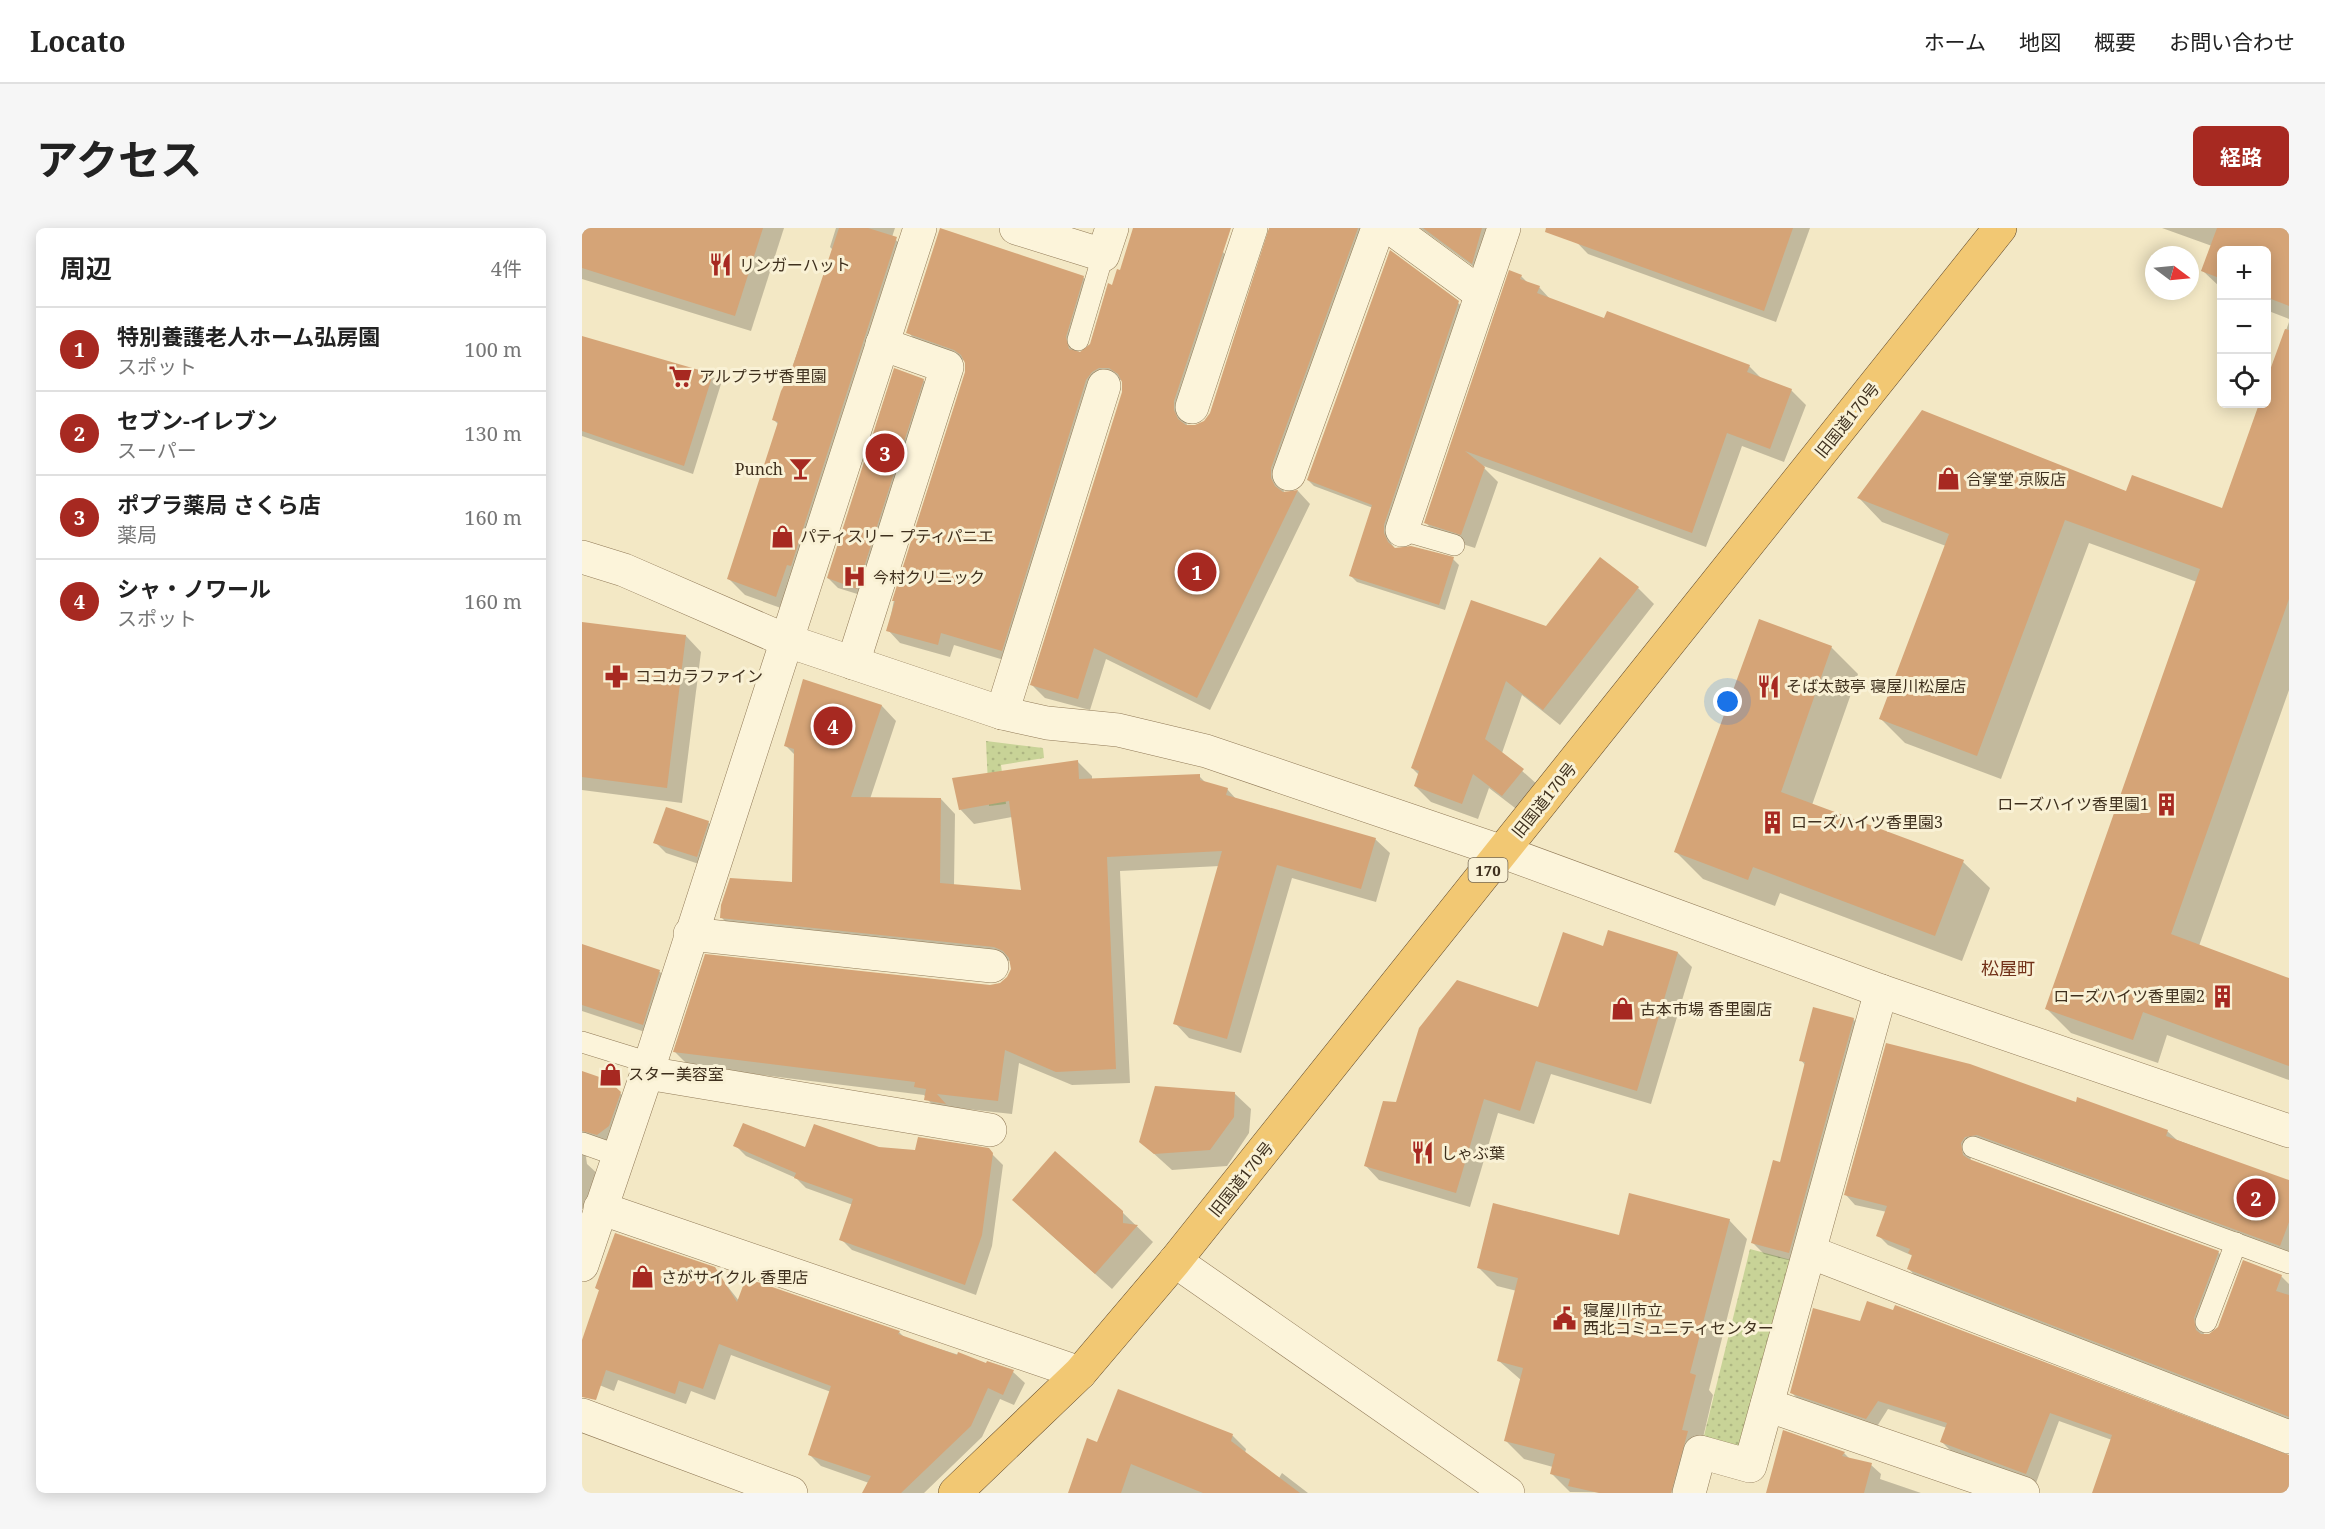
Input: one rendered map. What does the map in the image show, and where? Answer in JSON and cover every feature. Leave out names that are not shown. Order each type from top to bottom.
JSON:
[{"type":"highway","name":"旧国道170号","points":[[955,1493],[1080,1373],[1175,1262],[2000,228]]},
{"type":"street","points":[[582,1265],[920,228]]},
{"type":"street","points":[[1016,228],[1108,242]]},
{"type":"street","points":[[1192,407],[1251,228]]},
{"type":"street","points":[[1289,474],[1378,228]]},
{"type":"street","points":[[1391,228],[1481,294]]},
{"type":"street","points":[[1402,530],[1504,228]]},
{"type":"street","points":[[853,663],[947,367],[882,345]]},
{"type":"street","points":[[1002,713],[1104,386]]},
{"type":"street","points":[[582,556],[624,570],[785,640],[853,663],[1002,713],[1047,723],[1118,730],[1206,751],[1503,852],[1881,991],[2289,1131]]},
{"type":"street","points":[[690,934],[992,966]]},
{"type":"street","points":[[1689,1493],[1701,1452],[1750,1466],[1881,991]]},
{"type":"street","points":[[648,1068],[990,1130]]},
{"type":"street","points":[[600,1208],[1080,1373]]},
{"type":"street","points":[[1810,1252],[2289,1437]]},
{"type":"street","points":[[1175,1262],[1508,1493]]},
{"type":"street","points":[[1767,1405],[2023,1493]]},
{"type":"street","points":[[582,1415],[791,1493]]},
{"type":"lane","points":[[1078,340],[1108,242]]},
{"type":"lane","points":[[1402,530],[1454,544]]},
{"type":"lane","points":[[582,1042],[648,1068]]},
{"type":"lane","points":[[582,1143],[619,1156]]},
{"type":"lane","points":[[1973,1147],[2289,1263]]},
{"type":"lane","points":[[2206,1322],[2236,1243]]},
{"type":"green space","points":[[986,741],[1043,748],[1044,758],[1001,765],[1006,804],[989,806]]},
{"type":"green space","points":[[1750,1249],[1806,1264],[1750,1466],[1699,1456]]},
{"type":"building","points":[[582,228],[763,228],[735,316],[582,268]]},
{"type":"building","points":[[839,228],[868,228],[897,237],[791,566],[787,565],[776,597],[727,579],[778,422],[772,420],[781,391],[790,374]]},
{"type":"building","points":[[940,228],[1084,276],[1066,337],[1069,349],[1080,352],[1090,344],[1108,283],[1112,285],[1117,269],[1120,270],[1133,228],[1231,228],[1174,401],[1174,410],[1178,419],[1186,425],[1195,425],[1204,421],[1210,413],[1269,228],[1358,228],[1271,468],[1271,478],[1275,486],[1283,492],[1298,490],[1197,698],[1094,648],[1078,699],[1030,685],[1122,392],[1122,382],[1118,374],[1109,368],[1099,368],[1092,372],[1086,380],[1002,651],[941,633],[938,645],[886,631],[895,601],[892,601],[965,372],[965,363],[961,355],[954,350],[906,333]]},
{"type":"building","points":[[1423,228],[1482,228],[1472,264]]},
{"type":"building","points":[[1546,228],[1793,228],[1764,311],[1545,232]]},
{"type":"building","points":[[2217,228],[2289,228],[2289,306],[2271,299],[2271,246],[2217,246],[2217,277],[2201,271]]},
{"type":"building","points":[[1390,250],[1459,301],[1384,525],[1384,533],[1388,542],[1395,548],[1411,546],[1454,557],[1439,605],[1349,576],[1372,505],[1307,480]]},
{"type":"building","points":[[1509,270],[1522,275],[1520,279],[1540,286],[1537,293],[1604,318],[1607,311],[1750,365],[1747,372],[1792,389],[1770,449],[1727,433],[1692,533],[1465,451],[1485,467],[1461,535],[1424,523]]},
{"type":"building","points":[[2285,329],[2289,330],[2289,599],[2171,934],[2289,978],[2289,1066],[2143,1012],[2133,1040],[2045,1009],[2200,569],[2065,520],[1977,756],[1879,719],[1949,534],[1857,498],[1922,410],[2126,491],[2132,475],[2222,508],[2258,408],[2271,408],[2271,367]]},
{"type":"building","points":[[582,336],[713,374],[684,466],[582,431]]},
{"type":"building","points":[[894,368],[924,379],[857,589],[827,578]]},
{"type":"building","points":[[1600,557],[1639,587],[1543,710],[1506,681],[1485,739],[1524,769],[1502,796],[1473,774],[1462,804],[1414,786],[1419,771],[1411,768],[1471,600],[1546,626]]},
{"type":"building","name":"ローズハイツ香里園3","points":[[1759,619],[1832,646],[1781,792],[1964,860],[1935,936],[1753,867],[1748,880],[1674,852]]},
{"type":"building","points":[[582,622],[686,635],[667,788],[582,777]]},
{"type":"building","points":[[803,679],[882,705],[851,797],[941,798],[940,883],[1021,890],[1009,801],[959,810],[952,778],[1078,760],[1079,779],[1200,774],[1200,780],[1228,788],[1226,795],[1376,838],[1361,889],[1277,865],[1227,1039],[1173,1024],[1222,851],[1107,857],[1116,1069],[1056,1072],[1005,1050],[998,1101],[937,1094],[946,1104],[924,1100],[926,1089],[914,1087],[915,1082],[673,1052],[705,954],[990,985],[1000,983],[1011,969],[1009,958],[1003,951],[994,947],[720,918],[721,905],[730,878],[792,882],[794,749],[784,746]]},
{"type":"building","points":[[666,807],[709,821],[697,857],[653,843]]},
{"type":"building","points":[[1608,930],[1678,952],[1637,1091],[1536,1061],[1520,1111],[1484,1099],[1456,1193],[1364,1166],[1383,1101],[1396,1102],[1419,1028],[1457,980],[1538,1007],[1563,932],[1603,946]]},
{"type":"building","points":[[582,944],[660,970],[643,1025],[582,1005]]},
{"type":"building","points":[[1813,1007],[1854,1018],[1789,1253],[1751,1243],[1773,1160],[1780,1162],[1805,1062],[1799,1061]]},
{"type":"building","points":[[1886,1043],[1970,1064],[2076,1102],[2077,1097],[2168,1130],[2166,1136],[2289,1180],[2289,1222],[2280,1246],[1977,1135],[1965,1137],[1961,1143],[1963,1155],[1969,1159],[2219,1251],[2194,1318],[2196,1330],[2201,1334],[2209,1334],[2218,1327],[2243,1260],[2282,1275],[2276,1291],[2289,1295],[2289,1417],[1907,1269],[1912,1255],[1908,1253],[1910,1249],[1876,1236],[1887,1206],[1844,1195]]},
{"type":"building","points":[[582,1071],[608,1080],[621,1092],[609,1126],[597,1135],[582,1131]]},
{"type":"building","points":[[1155,1086],[1235,1092],[1234,1117],[1210,1150],[1154,1154],[1139,1142]]},
{"type":"building","points":[[743,1123],[805,1147],[814,1124],[879,1147],[915,1150],[918,1137],[989,1148],[993,1153],[982,1235],[965,1285],[839,1240],[853,1199],[794,1178],[796,1173],[733,1146]]},
{"type":"building","points":[[1055,1151],[1123,1211],[1123,1223],[1138,1225],[1095,1274],[1012,1200]]},
{"type":"building","points":[[1629,1193],[1730,1219],[1690,1373],[1696,1375],[1682,1430],[1688,1431],[1671,1493],[1599,1493],[1568,1486],[1570,1479],[1550,1474],[1555,1454],[1504,1441],[1523,1368],[1497,1361],[1518,1278],[1477,1268],[1493,1203],[1619,1235]]},
{"type":"building","points":[[615,1233],[715,1267],[737,1302],[746,1278],[900,1331],[898,1334],[957,1355],[958,1352],[986,1363],[987,1361],[1014,1370],[1003,1395],[988,1388],[971,1426],[901,1493],[862,1493],[871,1476],[808,1455],[831,1386],[719,1344],[703,1389],[679,1381],[675,1394],[606,1370],[596,1400],[582,1397],[582,1340],[599,1290],[595,1288]]},
{"type":"building","points":[[1867,1301],[1893,1310],[1895,1305],[2289,1455],[2289,1493],[2092,1493],[2112,1435],[2050,1413],[2026,1474],[1940,1442],[1947,1423],[1878,1401],[1866,1419],[1790,1393],[1813,1308],[1860,1321]]},
{"type":"building","points":[[1118,1389],[1233,1434],[1231,1441],[1300,1493],[1203,1493],[1131,1464],[1121,1493],[1068,1493],[1087,1438],[1097,1442]]},
{"type":"building","points":[[1783,1430],[1845,1452],[1842,1456],[1872,1463],[1864,1493],[1766,1493]]},
{"type":"place","name":"リンガーハット","points":[[721,265]]},
{"type":"place","name":"アルプラザ香里園","points":[[681,376]]},
{"type":"place","name":"ポプラ薬局 さくら店","points":[[885,453]]},
{"type":"place","name":"Punch","points":[[801,469]]},
{"type":"place","name":"合掌堂 京阪店","points":[[1948,479]]},
{"type":"place","name":"パティスリー プティパニエ","points":[[782,536]]},
{"type":"place","name":"特別養護老人ホーム弘房園","points":[[1197,572]]},
{"type":"place","name":"今村クリニック","points":[[855,577]]},
{"type":"place","name":"ココカラファイン","points":[[617,676]]},
{"type":"place","name":"そば太鼓亭 寝屋川松屋店","points":[[1768,686]]},
{"type":"place","name":"シャ・ノワール","points":[[833,726]]},
{"type":"place","name":"ローズハイツ香里園1","points":[[2167,804]]},
{"type":"place","name":"ローズハイツ香里園3","points":[[1773,822]]},
{"type":"place","name":"ローズハイツ香里園2","points":[[2223,996]]},
{"type":"place","name":"古本市場 香里園店","points":[[1622,1009]]},
{"type":"place","name":"スター美容室","points":[[610,1074]]},
{"type":"place","name":"しゃぶ葉","points":[[1423,1153]]},
{"type":"place","name":"セブン-イレブン","points":[[2256,1198]]},
{"type":"place","name":"さがサイクル 香里店","points":[[643,1277]]},
{"type":"place","name":"寝屋川市立 西北コミュニティセンター","points":[[1565,1319]]},
{"type":"district","name":"松屋町","points":[[2008,968]]}]
